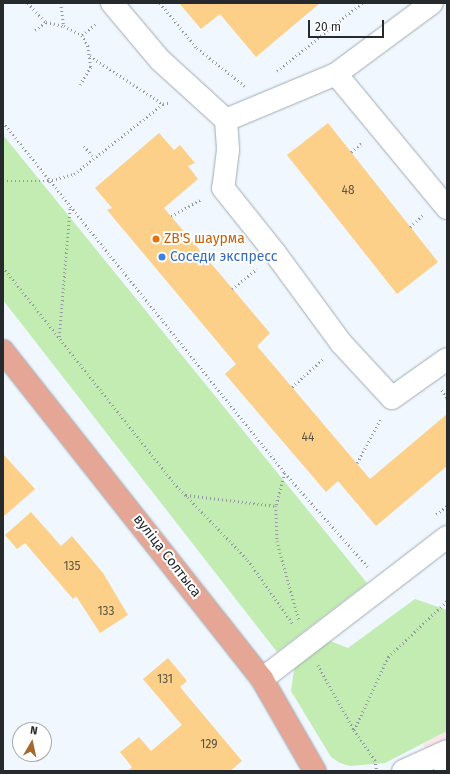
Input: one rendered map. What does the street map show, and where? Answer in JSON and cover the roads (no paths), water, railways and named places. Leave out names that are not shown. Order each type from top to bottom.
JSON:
[{"type":"main road","name":"вуліца Солтыса","points":[[3,351],[262,679],[315,771]]},
{"type":"lane","points":[[112,3],[160,60],[226,120],[228,150],[223,188],[275,253],[340,343],[392,398],[447,358]]},
{"type":"lane","points":[[226,120],[336,74],[432,3]]},
{"type":"lane","points":[[336,74],[447,208]]},
{"type":"lane","points":[[262,679],[306,643],[447,537]]},
{"type":"lane","points":[[402,771],[447,750]]},
{"type":"place","name":"ZB'S шаурма","points":[[156,239]]},
{"type":"place","name":"Соседи экспресс","points":[[162,257]]}]
